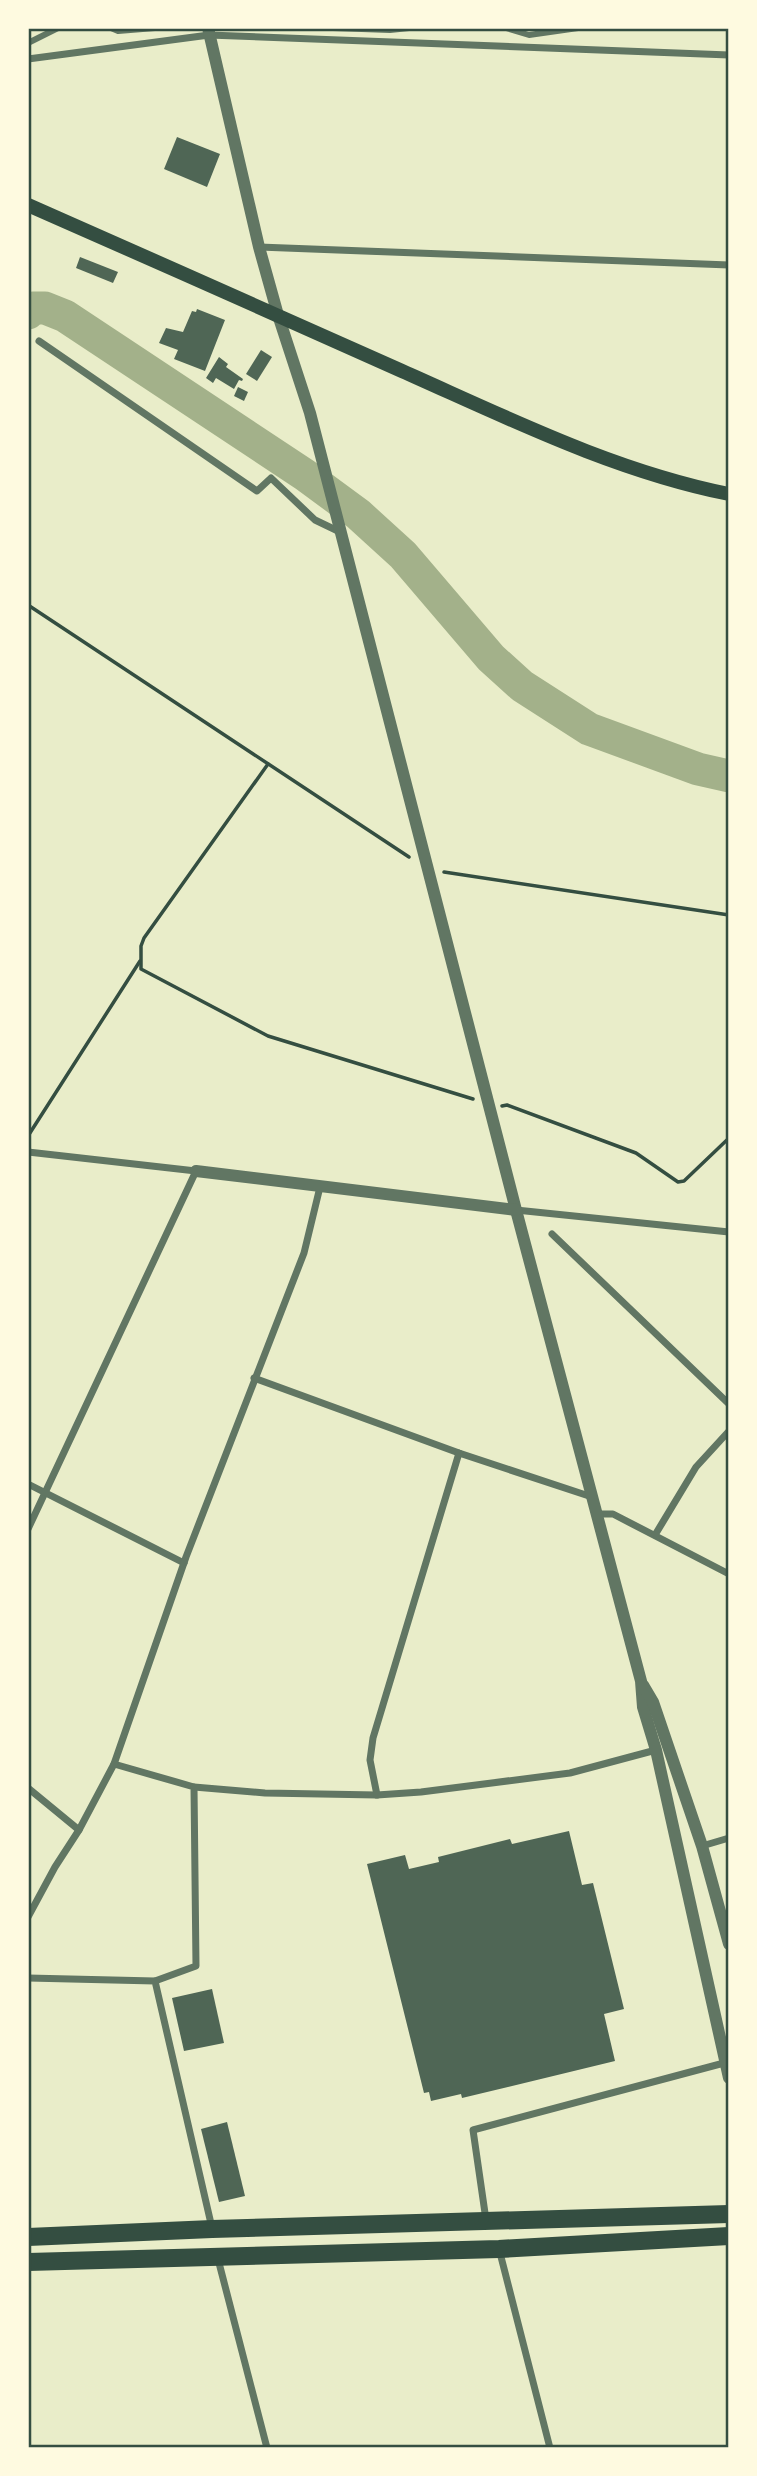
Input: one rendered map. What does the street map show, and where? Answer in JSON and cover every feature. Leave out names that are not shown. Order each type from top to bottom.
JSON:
[{"type":"main road","points":[[28,205],[536,430],[624,465],[686,485],[729,494]]},
{"type":"main road","points":[[28,2237],[729,2214]]},
{"type":"main road","points":[[28,2262],[499,2249],[729,2236]]},
{"type":"street","points":[[28,44],[58,28]]},
{"type":"street","points":[[111,28],[118,31],[155,28]]},
{"type":"street","points":[[333,28],[408,28]]},
{"type":"street","points":[[506,28],[529,35],[578,28]]},
{"type":"street","points":[[28,58],[208,32],[729,55]]},
{"type":"street","points":[[208,32],[259,247],[310,413],[641,1681],[643,1707],[656,1749],[729,2078]]},
{"type":"street","points":[[259,247],[729,265]]},
{"type":"street","points":[[39,341],[257,491],[271,478],[315,520],[341,532]]},
{"type":"street","points":[[28,1152],[516,1210],[729,1231]]},
{"type":"street","points":[[28,1529],[196,1171]]},
{"type":"street","points":[[28,1917],[114,1764],[184,1563],[304,1253],[320,1187]]},
{"type":"street","points":[[552,1234],[729,1404]]},
{"type":"street","points":[[254,1378],[459,1453],[592,1497]]},
{"type":"street","points":[[655,1535],[696,1466],[729,1431]]},
{"type":"street","points":[[377,1795],[370,1760],[373,1738],[459,1453]]},
{"type":"street","points":[[28,1484],[184,1563]]},
{"type":"street","points":[[597,1514],[613,1514],[729,1574]]},
{"type":"street","points":[[641,1681],[653,1702],[702,1846],[729,1944]]},
{"type":"street","points":[[114,1764],[194,1787],[265,1793],[377,1795],[570,1773],[656,1749]]},
{"type":"street","points":[[28,1978],[155,1981],[196,1966],[194,1787]]},
{"type":"street","points":[[28,1788],[79,1830]]},
{"type":"street","points":[[702,1846],[729,1838]]},
{"type":"street","points":[[155,1981],[212,2229]]},
{"type":"street","points":[[486,2220],[473,2130],[724,2063]]},
{"type":"street","points":[[499,2249],[550,2448]]},
{"type":"street","points":[[218,2258],[267,2448]]},
{"type":"path","points":[[28,605],[429,870],[729,915]]},
{"type":"path","points":[[268,764],[144,937],[141,946],[141,969],[268,1036],[474,1099],[507,1105],[636,1153],[678,1182],[684,1181],[729,1138]]},
{"type":"path","points":[[28,1136],[141,959]]},
{"type":"building","points":[[177,137],[220,154],[207,187],[164,169]]},
{"type":"building","points":[[80,257],[118,272],[113,283],[76,268]]},
{"type":"building","points":[[197,309],[225,320],[205,371],[174,359],[178,350],[159,343],[166,328],[183,332],[192,311],[196,312]]},
{"type":"building","points":[[261,350],[272,357],[257,381],[246,374]]},
{"type":"building","points":[[219,357],[228,364],[226,367],[243,379],[239,380],[234,389],[216,378],[213,383],[206,378]]},
{"type":"building","points":[[238,387],[248,392],[244,401],[234,396]]},
{"type":"building","points":[[569,1831],[582,1885],[593,1883],[624,2009],[604,2014],[615,2061],[462,2098],[461,2094],[431,2101],[429,2092],[424,2093],[367,1864],[405,1855],[409,1869],[439,1862],[438,1857],[510,1839],[512,1844]]},
{"type":"building","points":[[212,1989],[224,2043],[184,2051],[172,1998]]},
{"type":"building","points":[[227,2122],[245,2196],[219,2202],[201,2129]]},
{"type":"waterway","points":[[28,308],[33,308]]},
{"type":"waterway","points":[[28,313],[33,308],[45,308],[65,316],[305,475],[358,514],[403,555],[491,658],[522,686],[589,729],[698,769],[729,776]]}]
